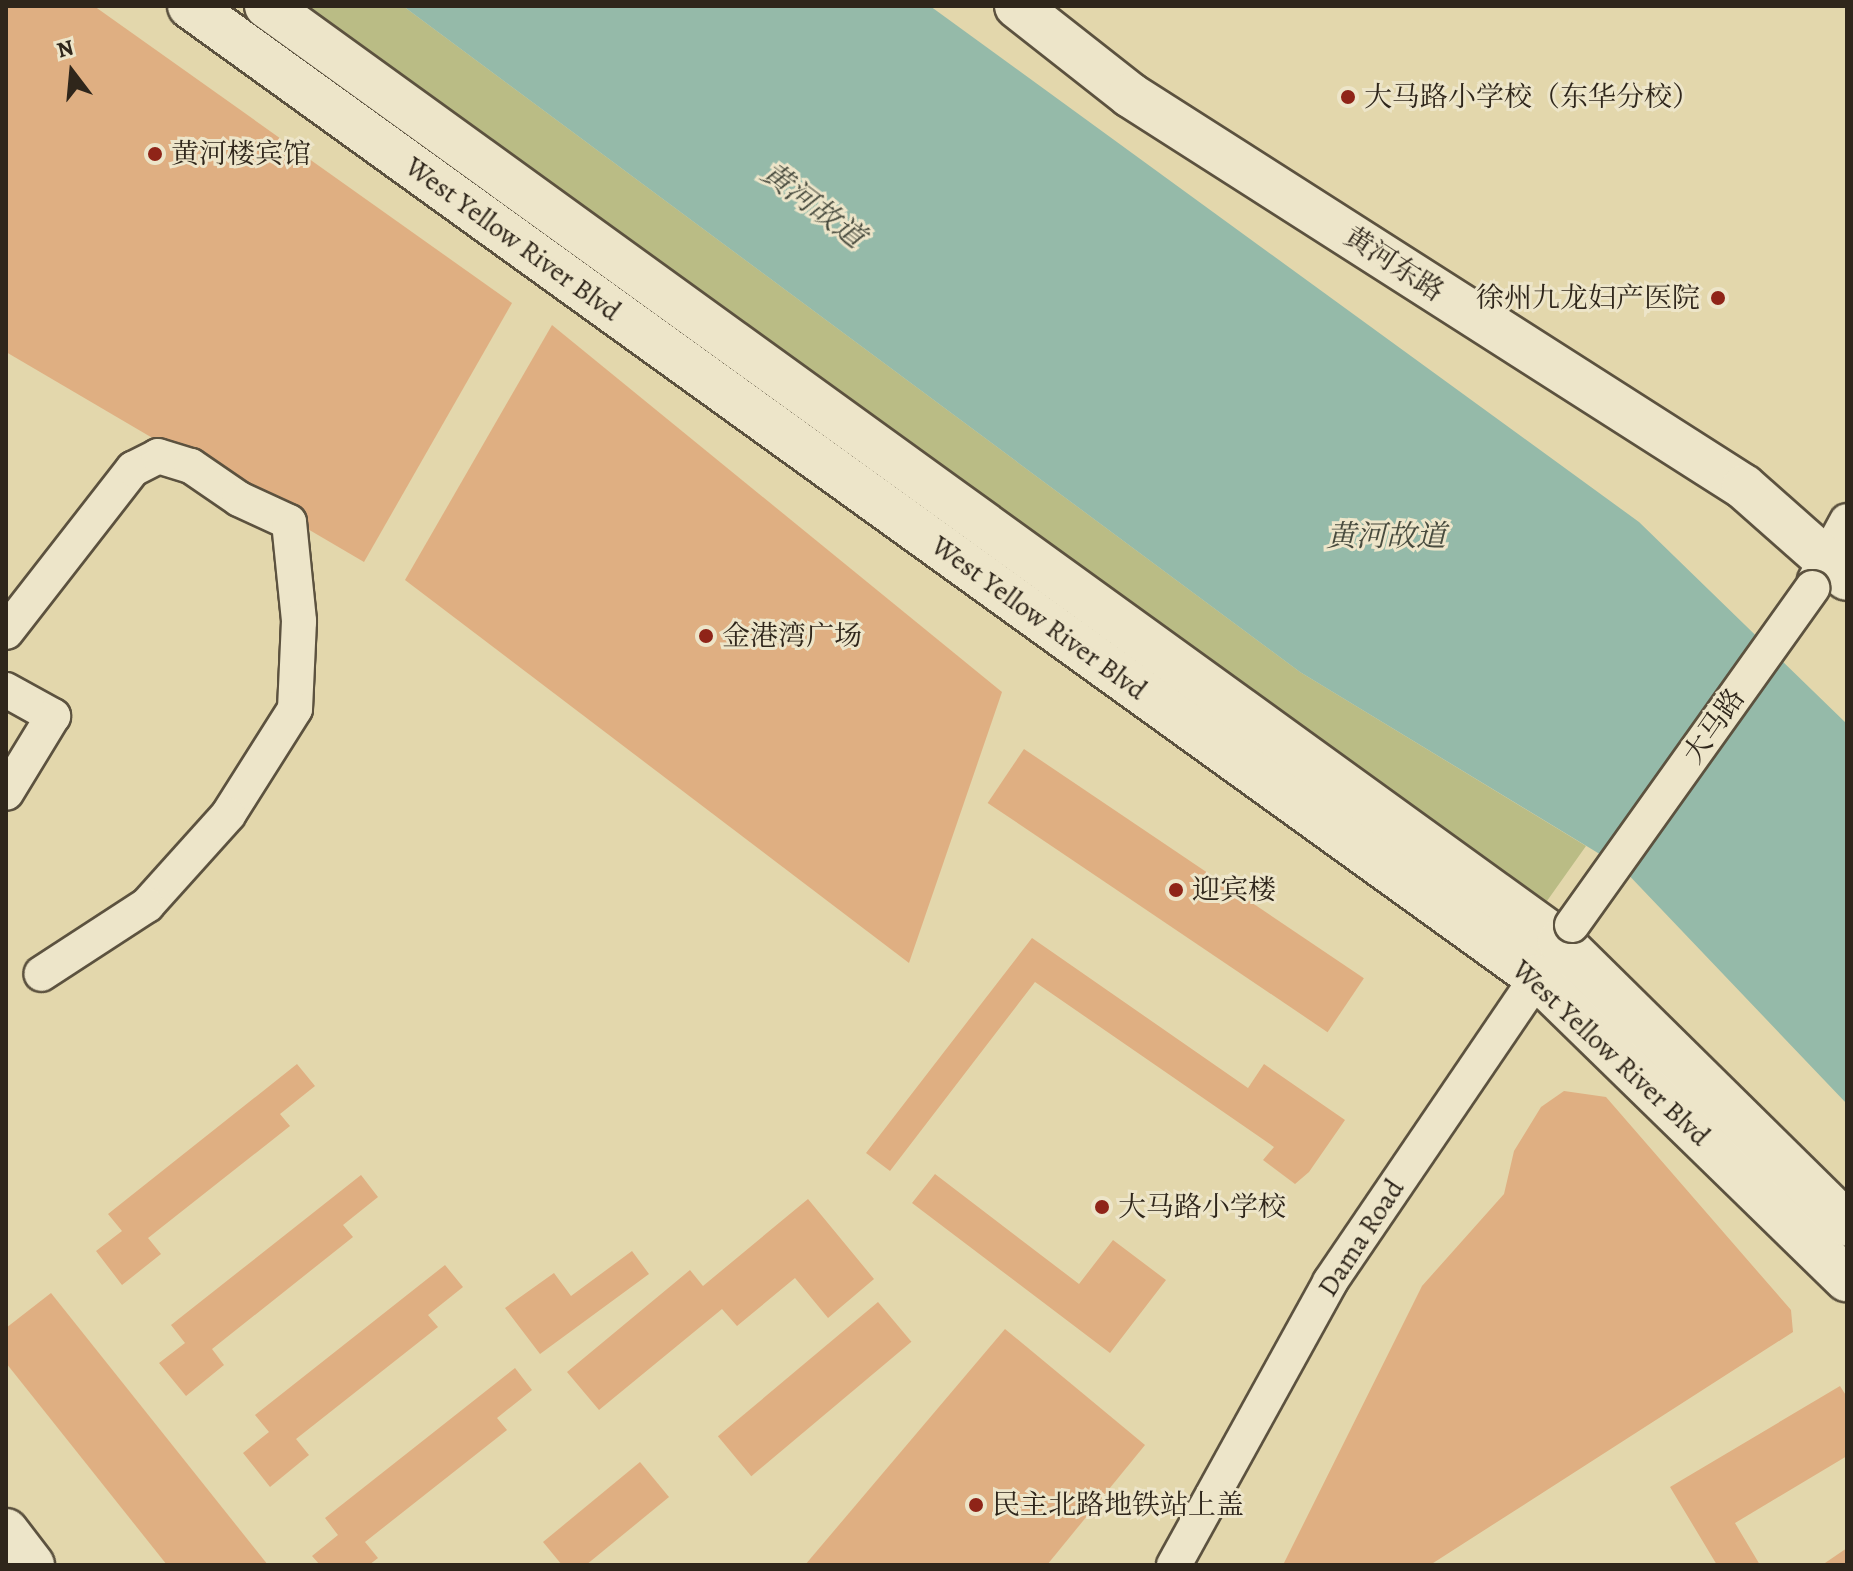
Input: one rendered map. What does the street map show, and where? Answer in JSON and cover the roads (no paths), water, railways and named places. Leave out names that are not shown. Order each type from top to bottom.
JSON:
[{"type":"main road","name":"West Yellow River Blvd","points":[[190,6],[1537,977],[1847,1280]]},
{"type":"main road","name":"West Yellow River Blvd","points":[[267,6],[1566,933],[1847,1224]]},
{"type":"main road","name":"黄河东路","points":[[1017,6],[1130,95],[1744,487],[1828,575]]},
{"type":"main road","name":"Dama Road","points":[[1537,977],[1566,933]]},
{"type":"main road","points":[[6,1531],[32,1565]]},
{"type":"street","points":[[6,632],[133,469],[161,450],[191,466],[239,499],[289,522],[299,621],[295,709],[228,815],[147,905],[41,974]]},
{"type":"street","name":"大马路","points":[[1566,933],[1828,575],[1847,521]]},
{"type":"street","points":[[6,690],[53,716],[6,793]]},
{"type":"street","name":"Dama Road","points":[[1174,1565],[1330,1282],[1537,977]]},
{"type":"water","name":"黄河故道","points":[[403,6],[930,6],[1639,522],[1847,724],[1847,1104],[1621,867],[1300,672]]},
{"type":"place","name":"大马路小学校（东华分校）","points":[[1348,97]]},
{"type":"place","name":"黄河楼宾馆","points":[[155,154]]},
{"type":"place","name":"徐州九龙妇产医院","points":[[1718,298]]},
{"type":"place","name":"金港湾广场","points":[[706,636]]},
{"type":"place","name":"迎宾楼","points":[[1176,890]]},
{"type":"place","name":"大马路小学校","points":[[1102,1207]]},
{"type":"place","name":"民主北路地铁站上盖","points":[[976,1505]]}]
